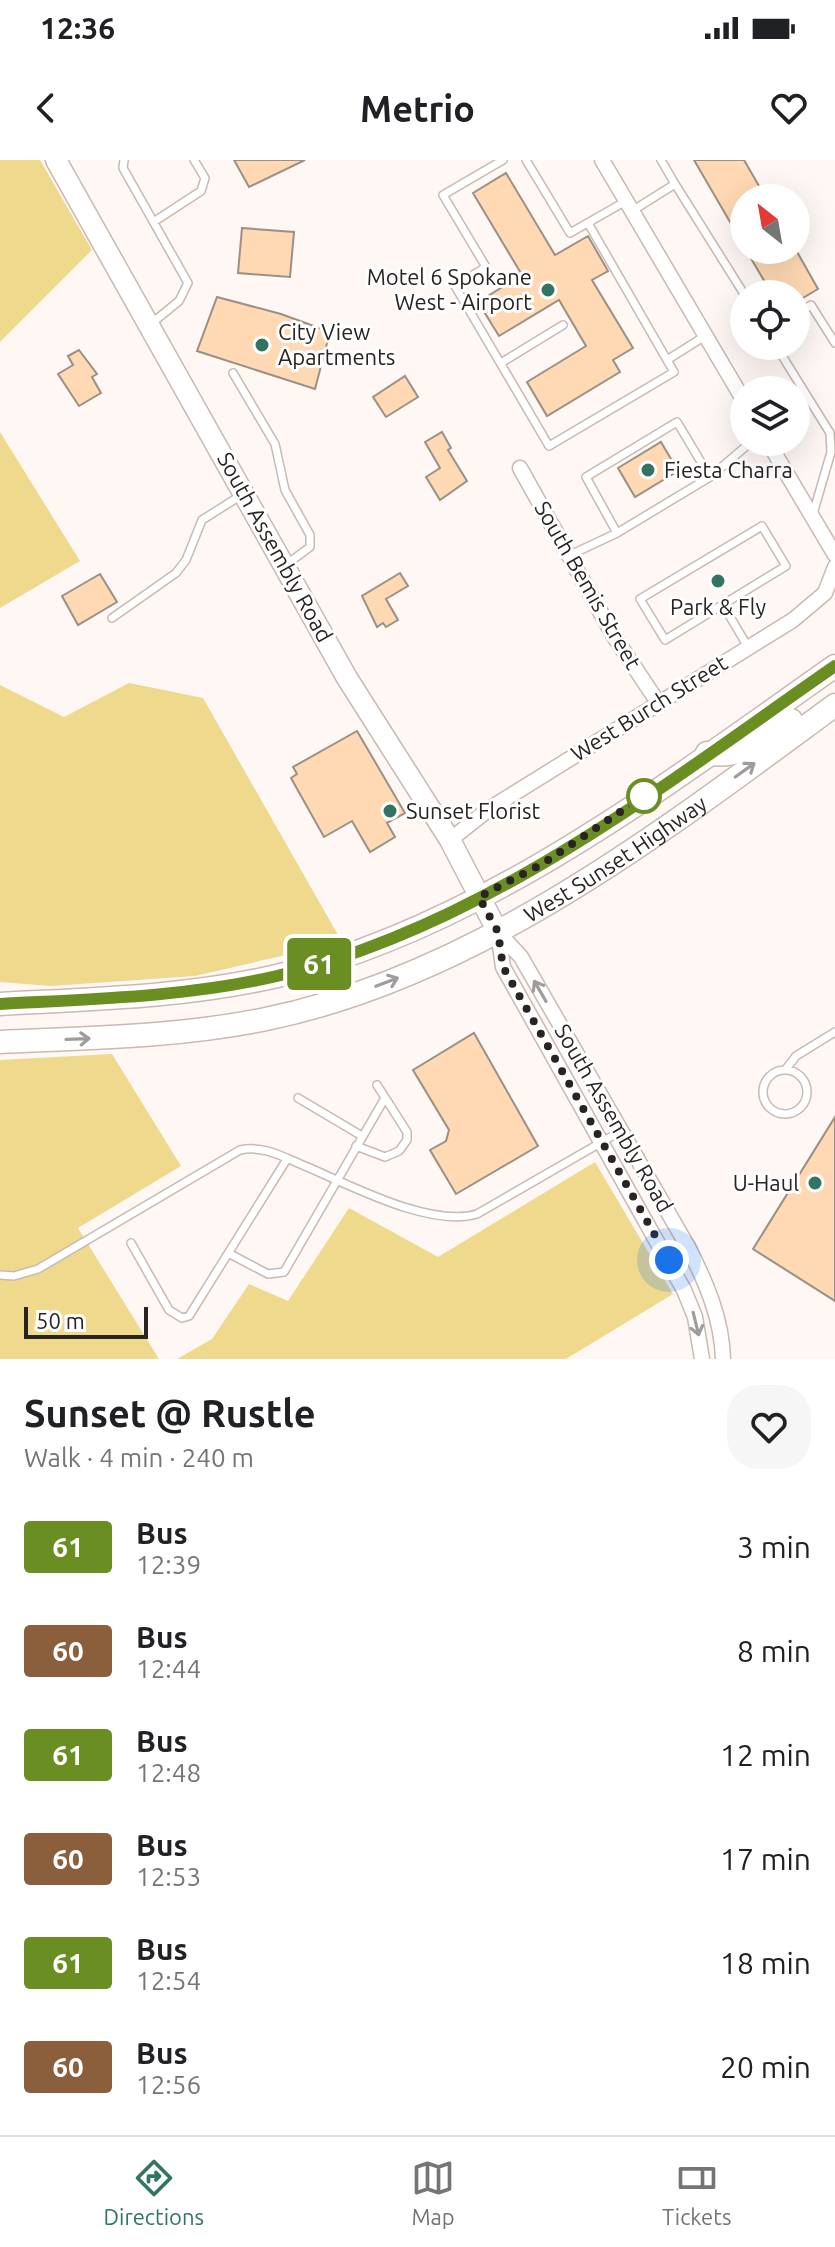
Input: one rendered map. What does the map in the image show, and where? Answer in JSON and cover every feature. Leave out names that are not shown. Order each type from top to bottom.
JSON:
[{"type":"main road","name":"West Sunset Highway","points":[[0,1004],[162,994],[277,976],[386,941],[542,864],[835,666]]},
{"type":"main road","points":[[707,753],[725,758],[738,753],[835,691]]},
{"type":"main road","name":"West Sunset Highway","points":[[0,1042],[138,1036],[266,1019],[384,983],[498,932],[658,831],[835,705]]},
{"type":"street","name":"South Assembly Road","points":[[56,160],[246,493],[347,678],[450,840],[498,932],[521,957],[705,1280],[723,1359]]},
{"type":"street","points":[[602,160],[730,378]]},
{"type":"street","points":[[776,456],[834,554]]},
{"type":"street","name":"South Bemis Street","points":[[520,468],[615,638],[657,701]]},
{"type":"street","name":"West Burch Street","points":[[450,840],[489,809],[657,701],[793,620],[825,593],[835,564],[834,554]]},
{"type":"street","name":"South Assembly Road","points":[[498,932],[503,967],[684,1290],[695,1317],[702,1359]]},
{"type":"lane","points":[[124,160],[123,168],[188,283],[179,301],[150,324]]},
{"type":"lane","points":[[155,221],[201,191],[205,178],[194,160]]},
{"type":"lane","points":[[503,160],[443,195],[486,267],[455,286],[549,446],[674,372],[588,223]]},
{"type":"lane","points":[[526,160],[570,233],[675,184]]},
{"type":"lane","points":[[661,160],[735,280]]},
{"type":"lane","points":[[810,306],[835,343]]},
{"type":"lane","points":[[501,363],[563,325]]},
{"type":"lane","points":[[667,360],[705,336]]},
{"type":"lane","points":[[785,360],[833,434],[831,452],[812,517]]},
{"type":"lane","points":[[233,373],[275,444],[285,490],[310,535],[310,547],[285,565]]},
{"type":"lane","points":[[617,533],[586,477],[677,422],[710,477]]},
{"type":"lane","points":[[568,556],[617,533],[710,477],[735,456]]},
{"type":"lane","points":[[112,618],[176,573],[186,560],[202,520],[246,493]]},
{"type":"lane","points":[[762,526],[786,566],[723,605],[665,640],[640,599],[762,526]]},
{"type":"lane","points":[[723,605],[748,647]]},
{"type":"lane","points":[[786,1069],[800,1075],[808,1088],[800,1109],[785,1114],[767,1105],[762,1091],[772,1073],[786,1069],[796,1056],[835,1032]]},
{"type":"lane","points":[[356,1146],[385,1157],[404,1147],[407,1132],[377,1085]]},
{"type":"lane","points":[[298,1098],[362,1136]]},
{"type":"lane","points":[[230,1254],[268,1274],[284,1272],[385,1098]]},
{"type":"lane","points":[[0,1275],[14,1276],[38,1269],[240,1150],[253,1147],[400,1204],[452,1219],[477,1214],[621,1131]]},
{"type":"lane","points":[[131,1243],[169,1310],[182,1318],[195,1312],[287,1159]]},
{"type":"shaded area","points":[[0,160],[40,160],[92,250],[0,342]]},
{"type":"shaded area","points":[[0,432],[80,561],[0,608]]},
{"type":"shaded area","points":[[129,683],[203,698],[342,942],[195,976],[51,986],[0,982],[0,685],[64,717]]},
{"type":"shaded area","points":[[112,1054],[181,1166],[78,1228],[159,1359],[0,1359],[0,1060]]},
{"type":"shaded area","points":[[595,1162],[673,1294],[566,1359],[177,1359],[212,1339],[249,1284],[288,1301],[349,1208],[438,1257]]},
{"type":"building","points":[[234,160],[305,160],[249,187]]},
{"type":"building","points":[[694,160],[744,160],[758,184],[730,184],[730,222]]},
{"type":"building","name":"Motel 6 Spokane West - Airport","points":[[506,173],[555,255],[588,236],[608,271],[592,280],[633,348],[613,360],[620,372],[547,416],[527,382],[586,346],[559,300],[499,336],[478,302],[522,275],[473,193]]},
{"type":"building","name":"City View Apartments","points":[[242,228],[294,232],[290,277],[238,273]]},
{"type":"building","points":[[754,264],[804,264],[818,289],[810,294],[810,280],[764,280]]},
{"type":"building","name":"City View Apartments","points":[[217,297],[281,314],[330,332],[315,389],[197,351]]},
{"type":"building","points":[[79,350],[97,374],[92,377],[101,393],[79,406],[58,374],[73,365],[68,356]]},
{"type":"building","points":[[405,376],[418,397],[386,417],[373,397]]},
{"type":"building","points":[[442,432],[451,448],[448,450],[467,481],[440,500],[426,477],[440,468],[425,442]]},
{"type":"building","name":"Fiesta Charra","points":[[661,442],[678,471],[635,497],[618,468]]},
{"type":"building","points":[[400,573],[408,586],[386,599],[398,620],[386,627],[383,623],[377,627],[362,596]]},
{"type":"building","points":[[100,574],[117,602],[78,625],[62,596]]},
{"type":"building","points":[[357,731],[405,813],[387,823],[395,837],[370,852],[352,821],[324,837],[291,778],[297,774],[293,767]]},
{"type":"building","points":[[474,1033],[538,1146],[456,1194],[430,1150],[446,1141],[449,1130],[413,1070]]},
{"type":"building","name":"U-Haul","points":[[835,1117],[835,1301],[753,1249]]},
{"type":"bus line","name":"61","points":[[0,1004],[133,997],[230,985],[317,965],[386,941],[542,864],[835,666]]},
{"type":"place","name":"Motel 6 Spokane West - Airport","points":[[548,290]]},
{"type":"place","name":"City View Apartments","points":[[262,345]]},
{"type":"place","name":"Fiesta Charra","points":[[648,470]]},
{"type":"place","name":"Park & Fly","points":[[718,581]]},
{"type":"place","name":"Sunset Florist","points":[[390,811]]},
{"type":"place","name":"U-Haul","points":[[815,1183]]},
{"type":"route","points":[[644,796],[542,864],[479,897],[498,932],[503,967],[669,1260]]}]
